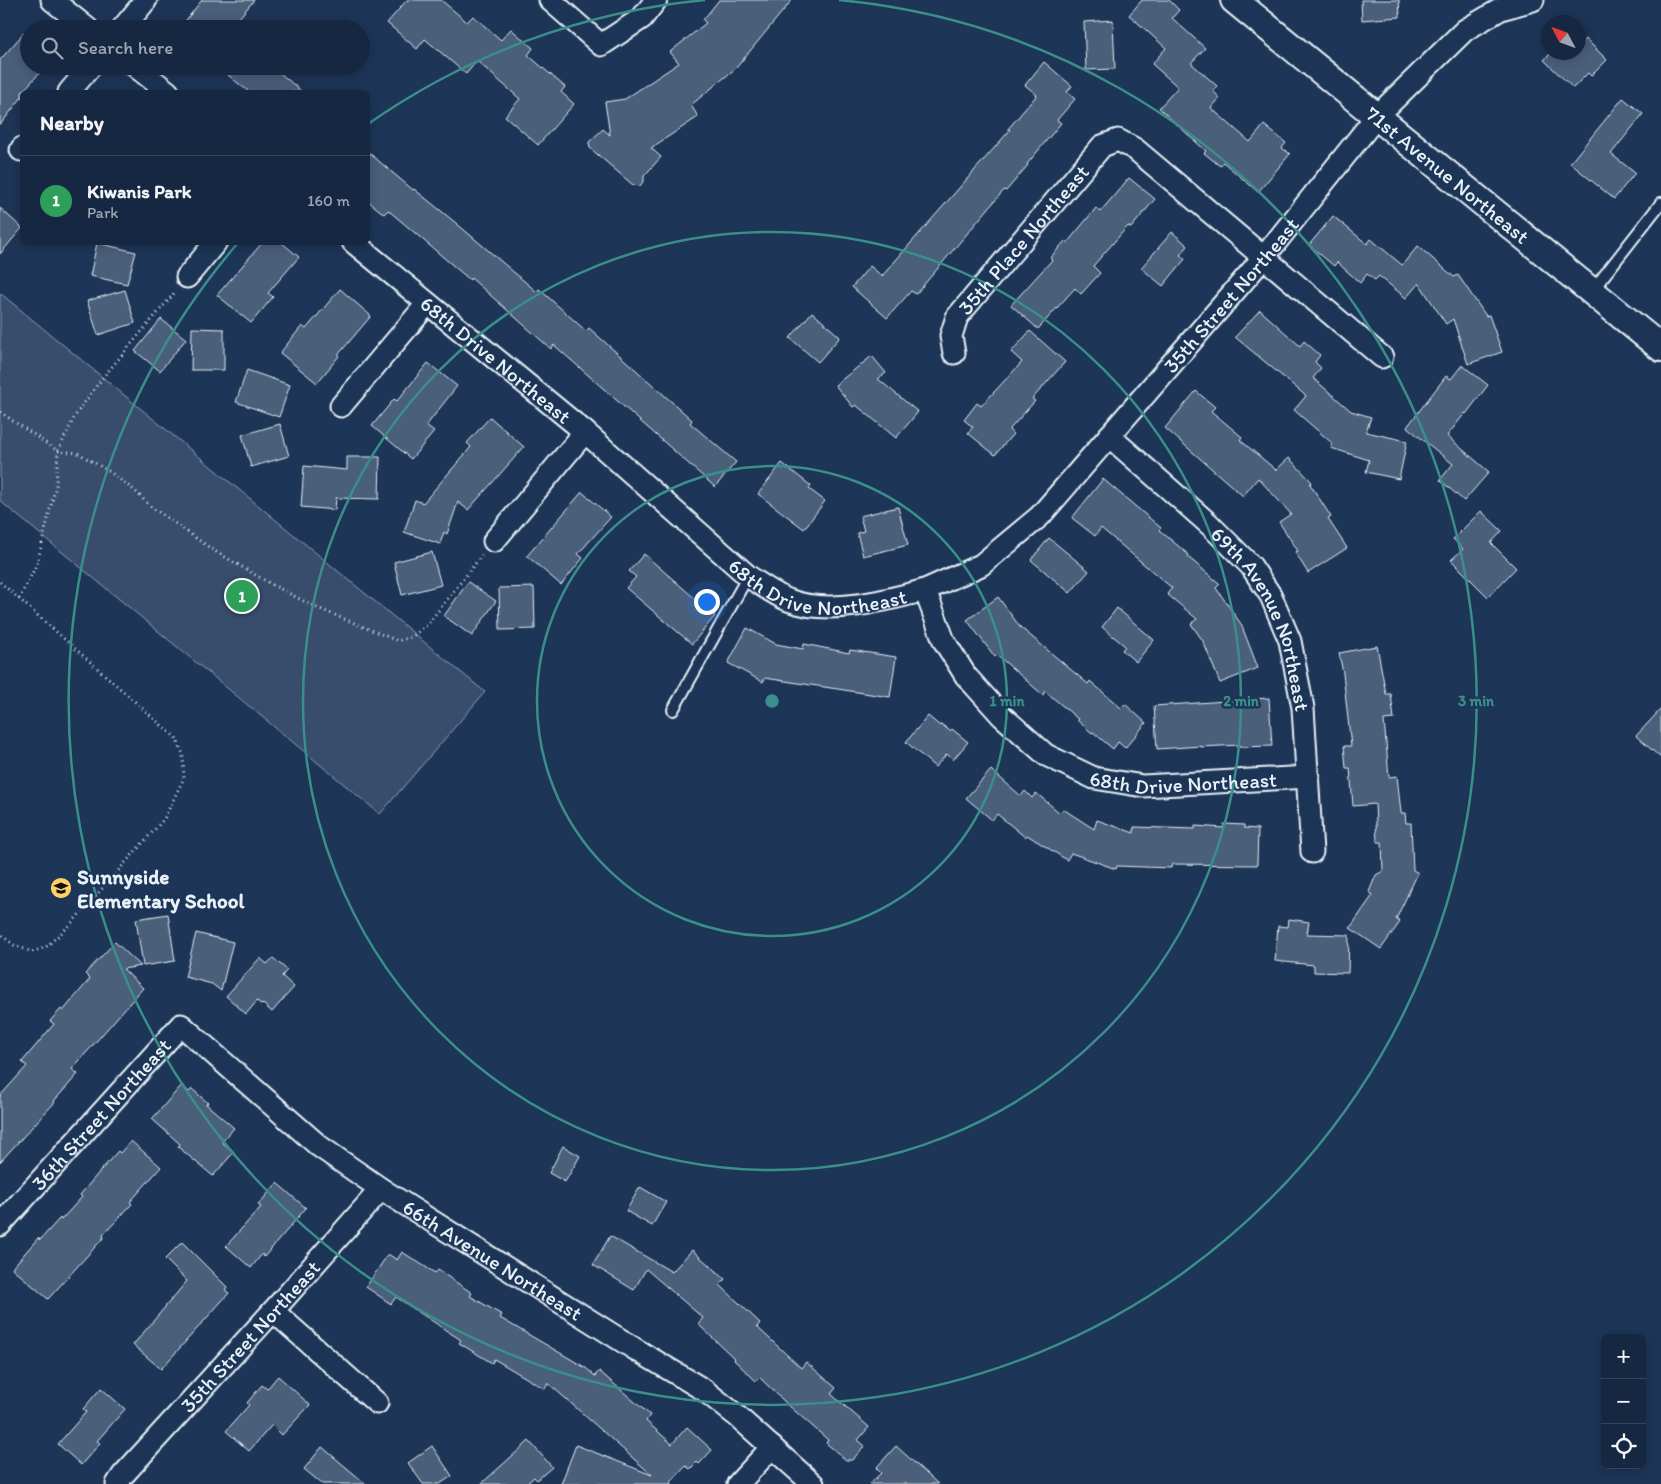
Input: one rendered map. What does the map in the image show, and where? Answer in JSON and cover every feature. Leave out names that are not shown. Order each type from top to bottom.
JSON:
[{"type":"street","points":[[52,0],[77,20]]},
{"type":"street","points":[[129,20],[146,0]]},
{"type":"street","points":[[550,0],[601,45],[642,18],[656,0]]},
{"type":"street","name":"71st Avenue Northeast","points":[[1234,0],[1661,348]]},
{"type":"street","name":"35th Street Northeast","points":[[925,590],[981,565],[1040,516],[1264,257],[1376,117],[1465,30],[1501,10],[1533,0]]},
{"type":"street","points":[[71,90],[83,75]]},
{"type":"street","points":[[146,75],[165,90]]},
{"type":"street","name":"35th Place Northeast","points":[[954,352],[951,336],[957,317],[1102,146],[1118,140],[1135,149],[1264,257]]},
{"type":"street","points":[[188,277],[214,245]]},
{"type":"street","name":"68th Drive Northeast","points":[[357,245],[585,432],[748,576],[790,600],[818,606],[870,604],[925,590],[944,641],[966,676],[1002,716],[1046,755],[1094,778],[1143,786],[1308,778]]},
{"type":"street","points":[[1264,257],[1382,357]]},
{"type":"street","points":[[341,406],[427,304]]},
{"type":"street","points":[[494,540],[585,432]]},
{"type":"street","name":"69th Avenue Northeast","points":[[1109,436],[1216,530],[1250,566],[1271,596],[1290,641],[1303,708],[1312,852]]},
{"type":"street","name":"66th Avenue Northeast","points":[[181,1025],[320,1146],[381,1188],[635,1349],[704,1390],[772,1446],[813,1484]]},
{"type":"street","name":"36th Street Northeast","points":[[0,1225],[181,1025]]},
{"type":"street","name":"35th Street Northeast","points":[[117,1484],[123,1474],[381,1188]]},
{"type":"street","points":[[272,1311],[377,1403]]},
{"type":"street","points":[[738,1484],[772,1446]]},
{"type":"lane","points":[[1591,292],[1661,203]]},
{"type":"lane","points":[[672,710],[748,576]]},
{"type":"path","points":[[19,599],[37,564],[56,486],[58,451],[75,416],[100,381],[188,277]]},
{"type":"path","points":[[0,412],[58,451],[78,453],[110,472],[134,490],[150,506],[213,550],[272,584],[315,607],[398,641],[413,636],[427,625],[494,540]]},
{"type":"path","points":[[0,582],[176,738],[183,754],[184,778],[164,819],[69,926],[46,947],[32,952],[14,945],[0,934]]},
{"type":"shaded area","points":[[0,293],[485,692],[380,814],[0,501]]},
{"type":"building","points":[[202,0],[254,0],[237,20],[186,20]]},
{"type":"building","points":[[407,0],[441,0],[467,22],[473,16],[501,40],[511,29],[533,48],[528,55],[565,87],[561,92],[574,104],[538,145],[505,116],[520,99],[477,61],[466,74],[425,39],[417,49],[387,23]]},
{"type":"building","points":[[719,0],[792,0],[736,68],[691,105],[698,117],[651,148],[661,157],[644,176],[640,186],[633,185],[590,148],[589,142],[603,129],[610,135],[605,102],[625,99],[679,63],[670,52],[706,23],[703,20]]},
{"type":"building","points":[[1142,0],[1169,0],[1179,10],[1172,18],[1205,48],[1191,63],[1217,86],[1213,91],[1220,98],[1211,108],[1250,142],[1264,125],[1286,143],[1282,148],[1290,154],[1258,192],[1223,162],[1220,166],[1204,153],[1206,151],[1159,108],[1178,87],[1152,64],[1166,48],[1129,15]]},
{"type":"building","points":[[1361,0],[1399,0],[1400,17],[1362,20]]},
{"type":"building","points":[[1113,20],[1115,69],[1086,70],[1084,22]]},
{"type":"building","points":[[20,37],[20,75],[38,75],[24,90],[20,90],[20,100],[0,125],[0,60]]},
{"type":"building","points":[[1586,39],[1607,60],[1591,76],[1588,73],[1573,88],[1544,60],[1586,60]]},
{"type":"building","points":[[1044,62],[1072,86],[1067,92],[1075,99],[1057,120],[1061,123],[1006,191],[1004,190],[916,294],[911,291],[887,318],[852,287],[870,266],[882,276],[1010,130],[1008,129],[1037,95],[1025,85]]},
{"type":"building","points":[[228,75],[282,75],[300,90],[247,90]]},
{"type":"building","points":[[1623,98],[1643,114],[1611,154],[1635,173],[1614,199],[1570,163]]},
{"type":"building","points":[[370,154],[537,292],[539,289],[586,331],[589,328],[692,420],[690,423],[736,462],[715,487],[554,345],[551,349],[471,278],[470,280],[388,210],[384,214],[370,203]]},
{"type":"building","points":[[1129,178],[1155,199],[1131,228],[1128,226],[1093,266],[1100,273],[1081,294],[1075,288],[1038,329],[1011,305],[1052,260],[1050,258],[1065,241],[1067,243],[1096,208],[1100,212]]},
{"type":"building","points":[[0,208],[20,226],[20,230],[0,254]]},
{"type":"building","points":[[1333,216],[1367,244],[1371,239],[1402,265],[1418,246],[1454,277],[1458,275],[1486,316],[1489,315],[1502,352],[1468,364],[1453,319],[1446,324],[1419,283],[1406,298],[1379,276],[1375,280],[1367,274],[1360,283],[1337,262],[1334,266],[1309,245]]},
{"type":"building","points":[[1172,232],[1188,246],[1180,255],[1185,259],[1163,286],[1141,268]]},
{"type":"building","points":[[97,245],[106,245],[136,252],[127,284],[90,276]]},
{"type":"building","points":[[260,245],[285,245],[299,257],[268,293],[273,297],[251,323],[217,295]]},
{"type":"building","points":[[340,289],[371,316],[317,383],[280,353],[302,326],[306,329]]},
{"type":"building","points":[[125,290],[135,323],[98,335],[87,301]]},
{"type":"building","points":[[1260,310],[1300,346],[1304,341],[1320,355],[1315,362],[1321,368],[1313,378],[1351,411],[1371,417],[1366,432],[1407,441],[1399,479],[1366,472],[1369,460],[1331,448],[1332,443],[1294,410],[1306,396],[1235,337]]},
{"type":"building","points":[[812,312],[840,337],[818,362],[790,338]]},
{"type":"building","points":[[161,319],[186,339],[160,371],[135,351]]},
{"type":"building","points":[[192,328],[224,329],[224,370],[191,370]]},
{"type":"building","points":[[1030,331],[1065,362],[1032,399],[1035,401],[1009,430],[1013,434],[995,455],[968,433],[973,427],[964,420],[977,403],[981,406],[1022,362],[1011,352]]},
{"type":"building","points":[[872,356],[886,373],[878,379],[918,412],[896,438],[856,405],[853,407],[835,385]]},
{"type":"building","points":[[428,363],[457,386],[426,426],[434,432],[411,459],[372,426],[394,399],[397,401]]},
{"type":"building","points":[[1462,365],[1488,385],[1447,436],[1489,472],[1464,501],[1440,480],[1453,464],[1407,427],[1446,376],[1451,379]]},
{"type":"building","points":[[247,370],[290,385],[279,417],[236,402]]},
{"type":"building","points":[[1196,391],[1215,407],[1211,411],[1242,437],[1240,440],[1276,470],[1289,458],[1312,482],[1310,484],[1331,517],[1328,519],[1347,548],[1308,573],[1295,552],[1298,551],[1279,522],[1291,514],[1258,478],[1243,496],[1165,428]]},
{"type":"building","points":[[490,417],[524,447],[468,510],[458,502],[447,534],[444,532],[440,544],[404,532],[415,500],[423,503],[471,447],[467,443]]},
{"type":"building","points":[[280,424],[289,456],[251,467],[242,435]]},
{"type":"building","points":[[347,457],[380,457],[379,499],[336,498],[335,510],[301,507],[304,466],[347,470]]},
{"type":"building","points":[[782,463],[811,486],[809,489],[825,501],[804,529],[758,494]]},
{"type":"building","points":[[1103,479],[1161,528],[1159,530],[1220,584],[1216,588],[1241,624],[1258,668],[1220,683],[1203,641],[1191,624],[1197,619],[1167,594],[1172,588],[1101,528],[1095,536],[1072,518]]},
{"type":"building","points":[[582,492],[611,517],[578,554],[583,558],[561,585],[527,556]]},
{"type":"building","points":[[898,507],[908,545],[863,556],[857,533],[864,531],[860,516]]},
{"type":"building","points":[[1481,511],[1502,531],[1491,543],[1516,568],[1488,597],[1451,560],[1463,549],[1453,539]]},
{"type":"building","points":[[1049,538],[1089,571],[1070,593],[1031,560]]},
{"type":"building","points":[[432,552],[441,585],[402,595],[394,562]]},
{"type":"building","points":[[644,554],[715,616],[692,644],[626,588],[636,577],[629,571]]},
{"type":"building","points":[[468,582],[496,601],[472,636],[444,616]]},
{"type":"building","points":[[534,587],[535,629],[500,630],[499,588]]},
{"type":"building","points":[[998,597],[1020,627],[1088,684],[1090,681],[1121,708],[1125,704],[1146,723],[1125,748],[1118,742],[1113,749],[1045,691],[1043,695],[997,655],[995,657],[967,620]]},
{"type":"building","points":[[1117,608],[1154,640],[1136,662],[1122,650],[1125,646],[1102,627]]},
{"type":"building","points":[[747,628],[776,644],[803,649],[804,644],[849,653],[850,650],[896,657],[890,697],[765,678],[763,682],[728,663]]},
{"type":"building","points":[[1377,646],[1386,694],[1391,694],[1394,719],[1384,720],[1389,777],[1397,776],[1401,813],[1405,813],[1406,823],[1411,823],[1413,870],[1418,873],[1396,919],[1400,922],[1381,949],[1350,928],[1373,895],[1369,892],[1376,875],[1383,871],[1382,842],[1377,842],[1375,804],[1353,806],[1350,768],[1346,768],[1344,746],[1351,746],[1339,653]]},
{"type":"building","points":[[1269,698],[1272,746],[1201,746],[1157,749],[1154,706]]},
{"type":"building","points":[[1661,709],[1661,758],[1636,736]]},
{"type":"building","points":[[928,716],[940,726],[941,724],[950,731],[952,729],[968,742],[953,760],[947,754],[935,767],[906,742]]},
{"type":"building","points":[[991,770],[1021,796],[1025,791],[1032,798],[1036,793],[1060,813],[1063,809],[1094,829],[1097,820],[1134,833],[1134,827],[1195,829],[1195,826],[1224,828],[1224,824],[1244,825],[1244,828],[1258,829],[1257,865],[1172,864],[1171,868],[1117,866],[1116,869],[1071,853],[1067,860],[1027,835],[1025,837],[997,814],[992,820],[966,798]]},
{"type":"building","points":[[168,914],[175,961],[143,966],[136,919]]},
{"type":"building","points":[[1289,919],[1309,922],[1307,934],[1349,935],[1348,973],[1314,972],[1314,965],[1275,961],[1278,926],[1288,927]]},
{"type":"building","points":[[196,933],[233,942],[221,991],[212,984],[185,977]]},
{"type":"building","points":[[115,942],[141,966],[123,969],[143,988],[72,1069],[78,1074],[55,1102],[0,1162],[0,1096],[27,1066],[22,1062],[54,1024],[50,1021],[61,1009],[63,1011],[90,979],[85,974]]},
{"type":"building","points":[[260,958],[267,964],[273,958],[287,970],[282,976],[294,987],[272,1012],[257,1001],[246,1014],[226,996]]},
{"type":"building","points":[[182,1085],[189,1092],[192,1089],[234,1128],[222,1142],[234,1152],[213,1176],[178,1147],[180,1144],[152,1119]]},
{"type":"building","points":[[131,1141],[161,1167],[130,1202],[132,1204],[103,1235],[104,1237],[48,1299],[12,1268],[38,1238],[40,1240],[60,1218],[61,1220],[82,1197],[80,1195],[102,1169],[118,1151],[120,1153]]},
{"type":"building","points":[[563,1146],[580,1156],[565,1182],[549,1173]]},
{"type":"building","points":[[277,1183],[306,1208],[264,1257],[262,1254],[251,1268],[226,1246],[261,1207],[258,1205]]},
{"type":"building","points":[[640,1187],[666,1202],[652,1226],[626,1211]]},
{"type":"building","points":[[610,1236],[672,1272],[692,1250],[725,1279],[720,1285],[760,1323],[757,1327],[801,1368],[806,1362],[836,1388],[831,1394],[869,1427],[858,1440],[865,1446],[852,1460],[846,1460],[826,1443],[828,1440],[759,1377],[756,1381],[734,1360],[698,1324],[703,1318],[646,1269],[634,1290],[593,1265]]},
{"type":"building","points":[[182,1242],[227,1287],[225,1290],[229,1293],[161,1369],[133,1345],[187,1281],[165,1259]]},
{"type":"building","points":[[402,1252],[435,1273],[438,1270],[472,1293],[470,1296],[502,1315],[500,1318],[586,1368],[595,1376],[599,1371],[650,1415],[646,1421],[672,1444],[687,1427],[712,1450],[699,1464],[697,1462],[690,1469],[686,1466],[671,1482],[672,1484],[561,1484],[576,1445],[652,1475],[548,1383],[545,1389],[494,1359],[492,1363],[459,1343],[461,1340],[396,1297],[391,1304],[366,1287],[388,1254],[397,1260]]},
{"type":"building","points":[[278,1376],[310,1405],[282,1435],[272,1425],[249,1451],[226,1431],[249,1405],[247,1403],[262,1385],[267,1389]]},
{"type":"building","points":[[101,1388],[125,1409],[97,1441],[100,1443],[81,1465],[58,1444],[86,1412],[83,1409]]},
{"type":"building","points":[[529,1441],[552,1467],[537,1480],[534,1477],[526,1484],[481,1484]]},
{"type":"building","points":[[432,1446],[452,1476],[440,1484],[423,1484],[408,1463]]},
{"type":"building","points":[[896,1446],[938,1484],[870,1484],[881,1473],[876,1468]]},
{"type":"building","points":[[322,1447],[366,1484],[322,1484],[304,1469]]},
{"type":"place","name":"Kiwanis Park","points":[[242,596]]},
{"type":"place","name":"Sunnyside Elementary School","points":[[61,888]]}]
